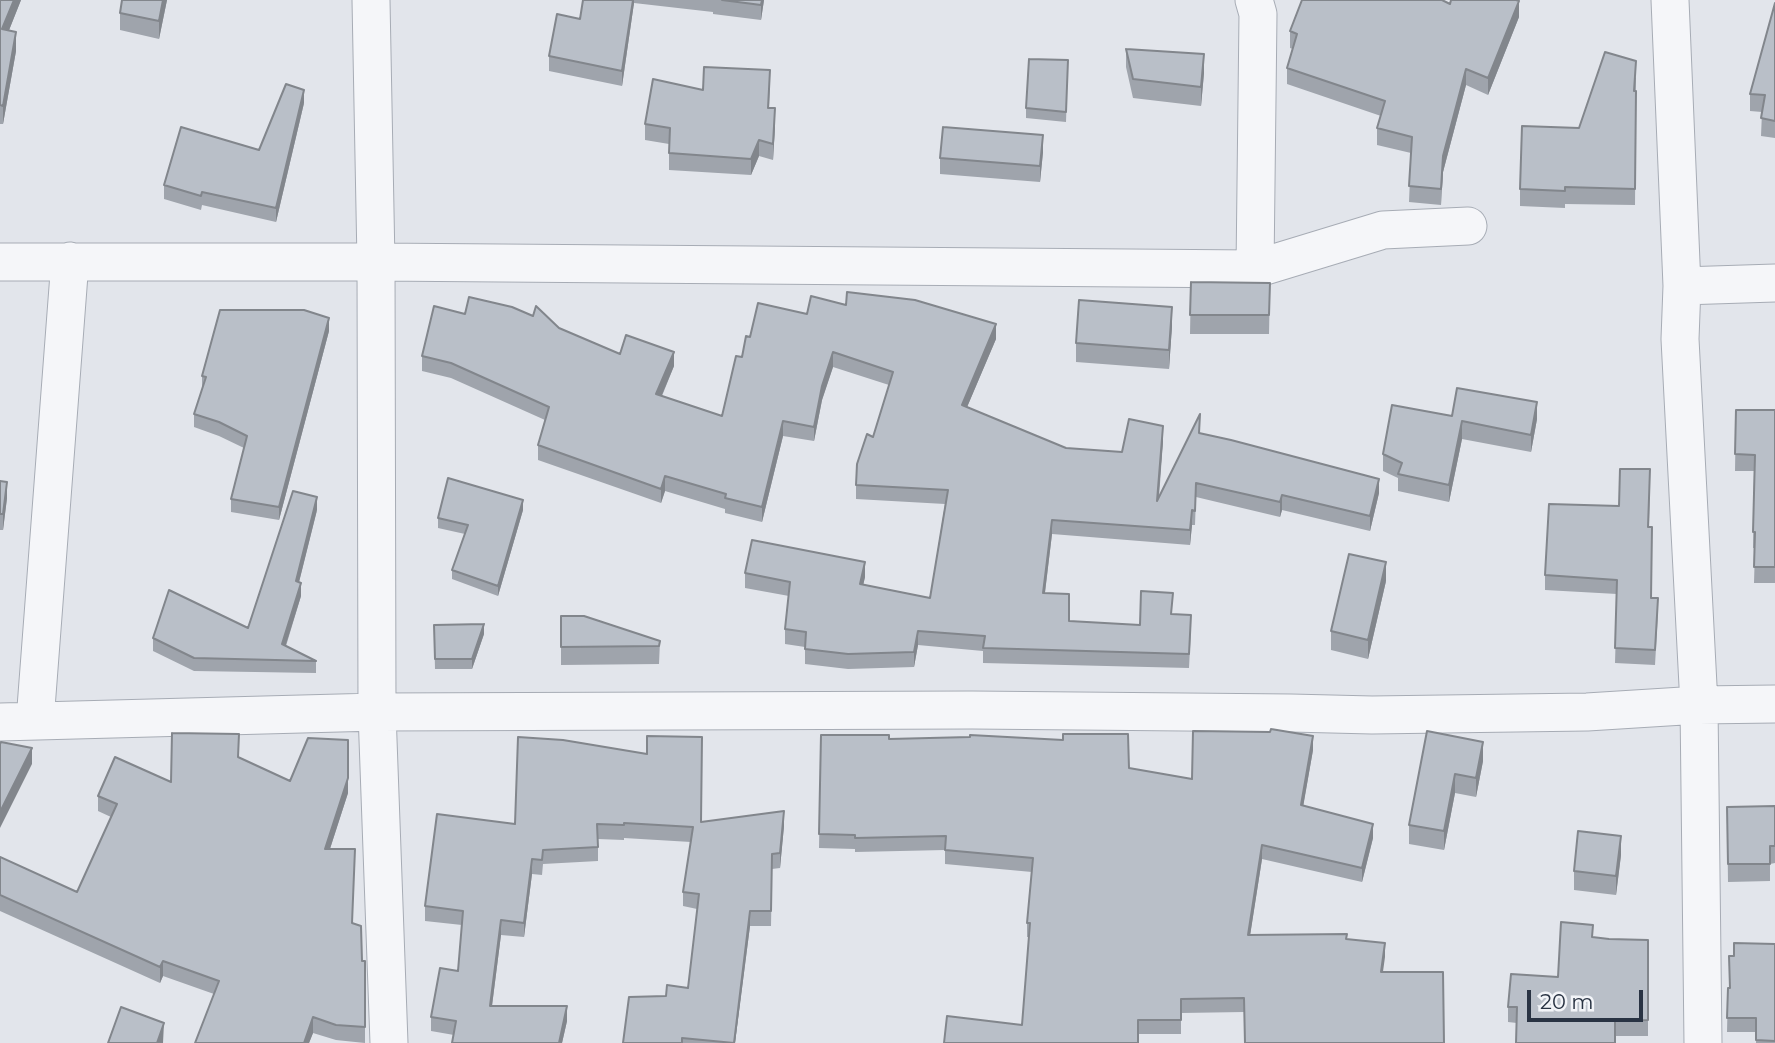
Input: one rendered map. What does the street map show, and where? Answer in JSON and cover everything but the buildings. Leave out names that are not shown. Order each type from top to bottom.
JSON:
[{"type":"street","points":[[371,0],[376,262],[377,712],[389,1043]]},
{"type":"street","points":[[1254,0],[1258,14],[1255,270]]},
{"type":"street","points":[[1671,0],[1682,286],[1680,339],[1699,705],[1703,1043]]},
{"type":"street","points":[[0,262],[376,262],[1255,270],[1383,230],[1468,226]]},
{"type":"street","points":[[70,261],[18,721],[377,712],[972,710],[1372,715],[1587,712],[1699,705],[1775,704]]},
{"type":"street","points":[[1682,286],[1775,283]]}]
